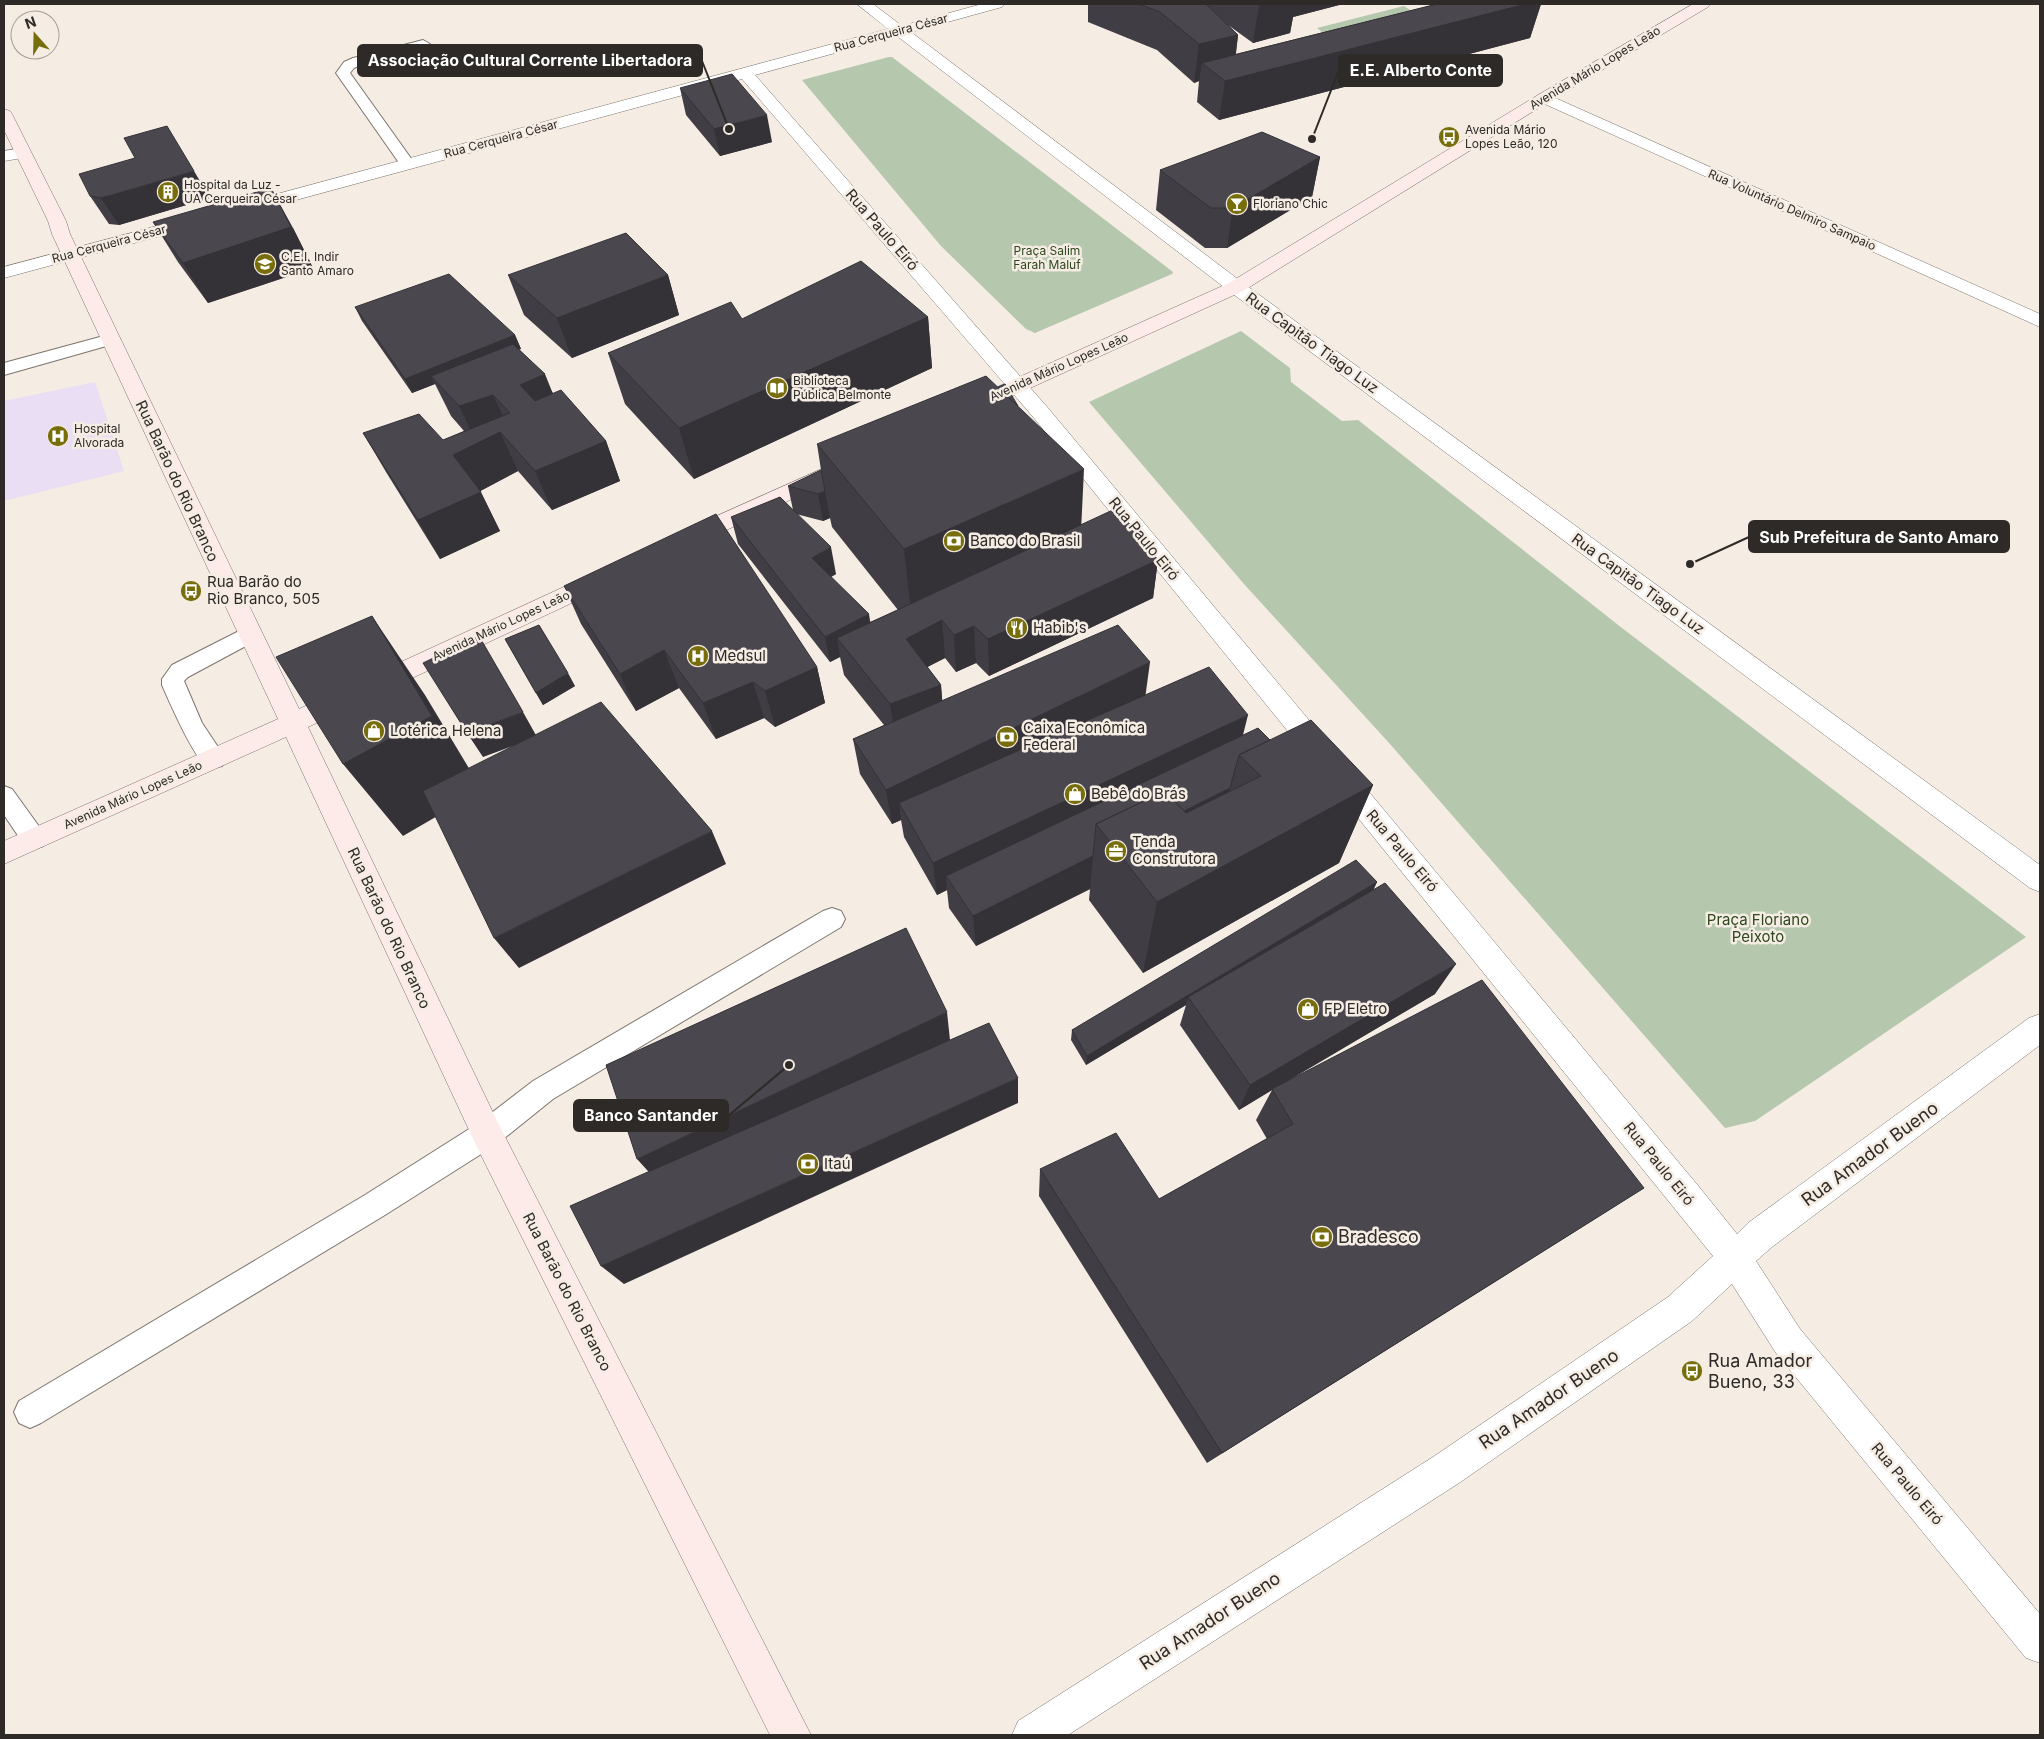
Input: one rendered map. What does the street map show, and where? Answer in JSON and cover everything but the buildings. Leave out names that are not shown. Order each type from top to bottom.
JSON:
[{"type":"street","name":"Rua Capitão Tiago Luz","points":[[864,4],[1236,287],[2040,880]]},
{"type":"street","name":"Rua Cerqueira César","points":[[4,273],[997,4]]},
{"type":"street","name":"Avenida Mário Lopes Leão","points":[[954,415],[1236,287],[1544,98],[1703,4]]},
{"type":"street","name":"Rua Paulo Eiró","points":[[745,73],[1017,386],[1683,1192],[1735,1258],[1788,1342],[2040,1644]]},
{"type":"street","name":"Rua Voluntário Delmiro Sampaio","points":[[1544,98],[2040,321]]},
{"type":"street","name":"Rua Barão do Rio Branco","points":[[4,114],[487,1134],[790,1735]]},
{"type":"street","points":[[4,156],[23,153]]},
{"type":"street","points":[[666,549],[846,465]]},
{"type":"street","name":"Avenida Mário Lopes Leão","points":[[4,853],[214,759],[621,570]]},
{"type":"street","name":"Rua Amador Bueno","points":[[1032,1735],[1446,1470],[1680,1309],[1760,1235],[2040,1028]]},
{"type":"lane","points":[[407,164],[343,73],[349,65],[423,44]]},
{"type":"lane","points":[[4,369],[110,339]]},
{"type":"lane","points":[[214,759],[193,728],[173,679],[180,671],[249,634]]},
{"type":"lane","points":[[4,796],[34,839]]},
{"type":"lane","points":[[30,1412],[374,1205],[487,1134],[543,1090],[832,920]]},
{"type":"shaded area","name":"Hospital Alvorada","points":[[95,382],[124,471],[4,501],[4,401]]},
{"type":"green space","points":[[1404,6],[1429,22],[1339,46],[1317,28]]},
{"type":"green space","name":"Praça Salim Farah Maluf","points":[[892,57],[1160,262],[1173,272],[1172,274],[1035,333],[1026,329],[941,246],[802,80]]},
{"type":"green space","name":"Praça Floriano Peixoto","points":[[1241,331],[1290,368],[1291,382],[1342,421],[1358,420],[1622,628],[2026,937],[1755,1121],[1725,1128],[1390,744],[1244,584],[1089,402]]},
{"type":"place","name":"Associação Cultural Corrente Libertadora","points":[[729,129]]},
{"type":"place","name":"Avenida Mário Lopes Leão, 120","points":[[1449,137]]},
{"type":"place","name":"E.E. Alberto Conte","points":[[1312,139]]},
{"type":"place","name":"Hospital da Luz - UA Cerqueira César","points":[[168,192]]},
{"type":"place","name":"Floriano Chic","points":[[1237,204]]},
{"type":"place","name":"C.E.I. Indir Santo Amaro","points":[[265,264]]},
{"type":"place","name":"Biblioteca Pública Belmonte","points":[[777,388]]},
{"type":"place","name":"Hospital Alvorada","points":[[58,436]]},
{"type":"place","name":"Banco do Brasil","points":[[954,541]]},
{"type":"place","name":"Sub Prefeitura de Santo Amaro","points":[[1690,564]]},
{"type":"place","name":"Rua Barão do Rio Branco, 505","points":[[191,591]]},
{"type":"place","name":"Habib's","points":[[1017,628]]},
{"type":"place","name":"Medsul","points":[[698,656]]},
{"type":"place","name":"Lotérica Helena","points":[[374,731]]},
{"type":"place","name":"Caixa Econômica Federal","points":[[1007,737]]},
{"type":"place","name":"Bebê do Brás","points":[[1075,794]]},
{"type":"place","name":"Tenda Construtora","points":[[1116,851]]},
{"type":"place","name":"FP Eletro","points":[[1308,1009]]},
{"type":"place","name":"Banco Santander","points":[[789,1065]]},
{"type":"place","name":"Itaú","points":[[808,1164]]},
{"type":"place","name":"Bradesco","points":[[1322,1237]]},
{"type":"place","name":"Rua Amador Bueno, 33","points":[[1692,1371]]}]
